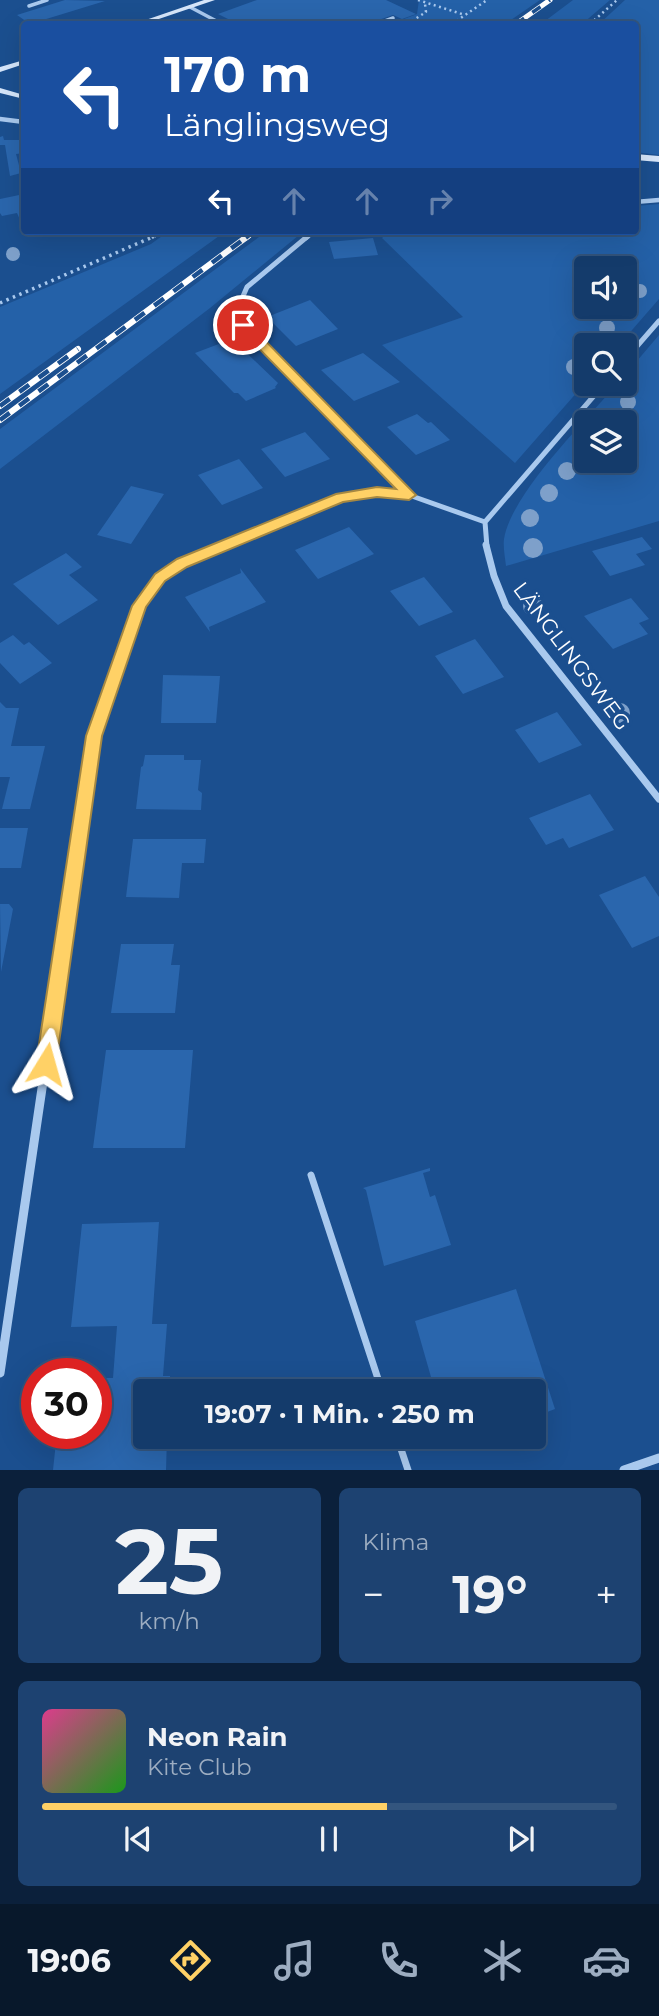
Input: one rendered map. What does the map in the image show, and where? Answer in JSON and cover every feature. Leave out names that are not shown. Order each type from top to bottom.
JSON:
[{"type":"street","points":[[147,21],[211,0]]},
{"type":"street","points":[[0,70],[21,63]]},
{"type":"street","points":[[0,90],[21,96]]},
{"type":"street","points":[[0,119],[21,122]]},
{"type":"street","points":[[639,157],[659,159]]},
{"type":"street","points":[[639,202],[659,200]]},
{"type":"street","points":[[309,235],[247,287],[237,310],[246,330],[409,495]]},
{"type":"street","points":[[637,346],[659,321]]},
{"type":"street","points":[[0,1373],[94,736],[140,606],[160,578],[182,563],[341,498],[377,492],[409,495],[485,522],[594,396]]},
{"type":"street","name":"LÄNGLINGSWEG","points":[[485,522],[485,544],[491,574],[506,606],[659,799]]},
{"type":"street","points":[[624,1470],[659,1458]]},
{"type":"lane","points":[[29,6],[47,0]]},
{"type":"lane","points":[[190,7],[216,21]]},
{"type":"lane","points":[[385,21],[393,18]]},
{"type":"lane","points":[[311,1175],[378,1379]]},
{"type":"lane","points":[[401,1449],[408,1470]]},
{"type":"path","points":[[418,0],[425,5],[465,15]]},
{"type":"path","points":[[456,21],[487,0]]},
{"type":"path","points":[[593,21],[617,0]]},
{"type":"path","points":[[412,21],[426,12],[425,5]]},
{"type":"path","points":[[0,303],[137,246],[155,235]]},
{"type":"shaded area","points":[[419,0],[540,0],[509,21],[399,21],[417,14]]},
{"type":"shaded area","points":[[573,0],[610,0],[586,21],[545,21]]},
{"type":"shaded area","points":[[625,0],[659,0],[659,155],[639,152],[639,21],[602,21]]},
{"type":"shaded area","points":[[659,204],[659,299],[629,333],[574,333],[574,396],[515,463],[382,345],[463,317],[382,238],[385,235],[639,235],[639,206]]},
{"type":"shaded area","points":[[163,235],[220,235],[0,394],[0,307],[151,244]]},
{"type":"shaded area","points":[[262,235],[299,235],[210,308],[0,469],[0,429]]},
{"type":"shaded area","points":[[659,335],[659,521],[506,566],[504,539],[520,501],[574,432],[574,473],[637,473],[637,410],[594,410],[606,396],[637,396],[637,361]]},
{"type":"building","points":[[65,0],[105,1],[40,21],[26,21],[17,15]]},
{"type":"building","points":[[257,0],[386,0],[416,14],[402,19],[393,15],[376,21],[232,21],[218,14]]},
{"type":"building","points":[[3,136],[4,140],[21,140],[21,153],[16,154],[21,173],[10,176],[5,145],[0,145],[0,137]]},
{"type":"building","points":[[21,195],[21,222],[17,213],[2,216],[0,199]]},
{"type":"building","points":[[373,238],[378,255],[334,259],[329,242]]},
{"type":"building","points":[[310,300],[338,329],[296,346],[267,317]]},
{"type":"building","points":[[232,339],[278,383],[276,388],[246,401],[238,393],[234,393],[195,353]]},
{"type":"building","points":[[363,353],[400,382],[354,401],[321,370]]},
{"type":"building","points":[[417,414],[428,423],[431,422],[450,440],[416,455],[387,427]]},
{"type":"building","points":[[305,432],[330,459],[285,477],[261,449]]},
{"type":"building","points":[[239,459],[263,488],[222,505],[198,475]]},
{"type":"building","points":[[131,486],[164,494],[131,544],[97,535]]},
{"type":"building","points":[[349,527],[374,554],[318,579],[295,550]]},
{"type":"building","points":[[642,537],[652,549],[636,554],[645,565],[610,576],[592,551]]},
{"type":"building","points":[[66,553],[82,567],[69,575],[98,600],[58,625],[13,584]]},
{"type":"building","points":[[240,568],[266,602],[209,627],[210,632],[185,597],[241,573]]},
{"type":"building","points":[[424,577],[453,612],[419,626],[390,591]]},
{"type":"building","points":[[631,598],[649,619],[639,623],[648,634],[613,649],[584,616]]},
{"type":"building","points":[[13,635],[24,645],[29,642],[52,663],[20,684],[0,663],[0,643]]},
{"type":"building","points":[[475,639],[504,677],[463,694],[435,656]]},
{"type":"building","points":[[163,675],[220,676],[216,723],[161,723]]},
{"type":"building","points":[[0,702],[6,708],[19,708],[11,746],[45,746],[30,809],[2,809],[10,777],[0,777]]},
{"type":"building","points":[[557,712],[582,745],[539,763],[515,730]]},
{"type":"building","points":[[145,755],[184,755],[184,760],[201,760],[198,790],[202,793],[201,810],[136,809]]},
{"type":"building","points":[[590,794],[614,830],[569,848],[563,838],[546,845],[529,818]]},
{"type":"building","points":[[0,828],[28,828],[21,868],[0,868]]},
{"type":"building","points":[[133,839],[206,839],[204,863],[182,863],[179,898],[126,897]]},
{"type":"building","points":[[645,876],[659,897],[659,936],[632,948],[599,895]]},
{"type":"building","points":[[0,904],[9,904],[13,909],[1,972]]},
{"type":"building","points":[[121,944],[174,944],[171,965],[180,965],[175,1013],[111,1013]]},
{"type":"building","points":[[106,1050],[193,1050],[185,1148],[93,1148]]},
{"type":"building","points":[[430,1168],[430,1171],[423,1173],[430,1197],[435,1195],[451,1245],[384,1266],[366,1190],[363,1188]]},
{"type":"building","points":[[159,1222],[152,1324],[167,1324],[163,1376],[170,1376],[170,1379],[133,1379],[133,1449],[167,1449],[166,1470],[53,1470],[55,1449],[112,1449],[112,1378],[117,1326],[71,1327],[82,1224]]},
{"type":"building","points":[[516,1289],[545,1379],[432,1379],[415,1321]]},
{"type":"building","points":[[546,1381],[555,1409],[546,1412]]},
{"type":"railway","points":[[520,21],[550,0]]},
{"type":"railway","points":[[246,238],[250,235]]},
{"type":"railway","points":[[0,420],[248,236]]},
{"type":"railway","points":[[0,406],[78,349]]},
{"type":"route","points":[[46,1064],[94,736],[140,606],[160,578],[182,563],[341,498],[377,492],[409,495],[243,325]]}]
